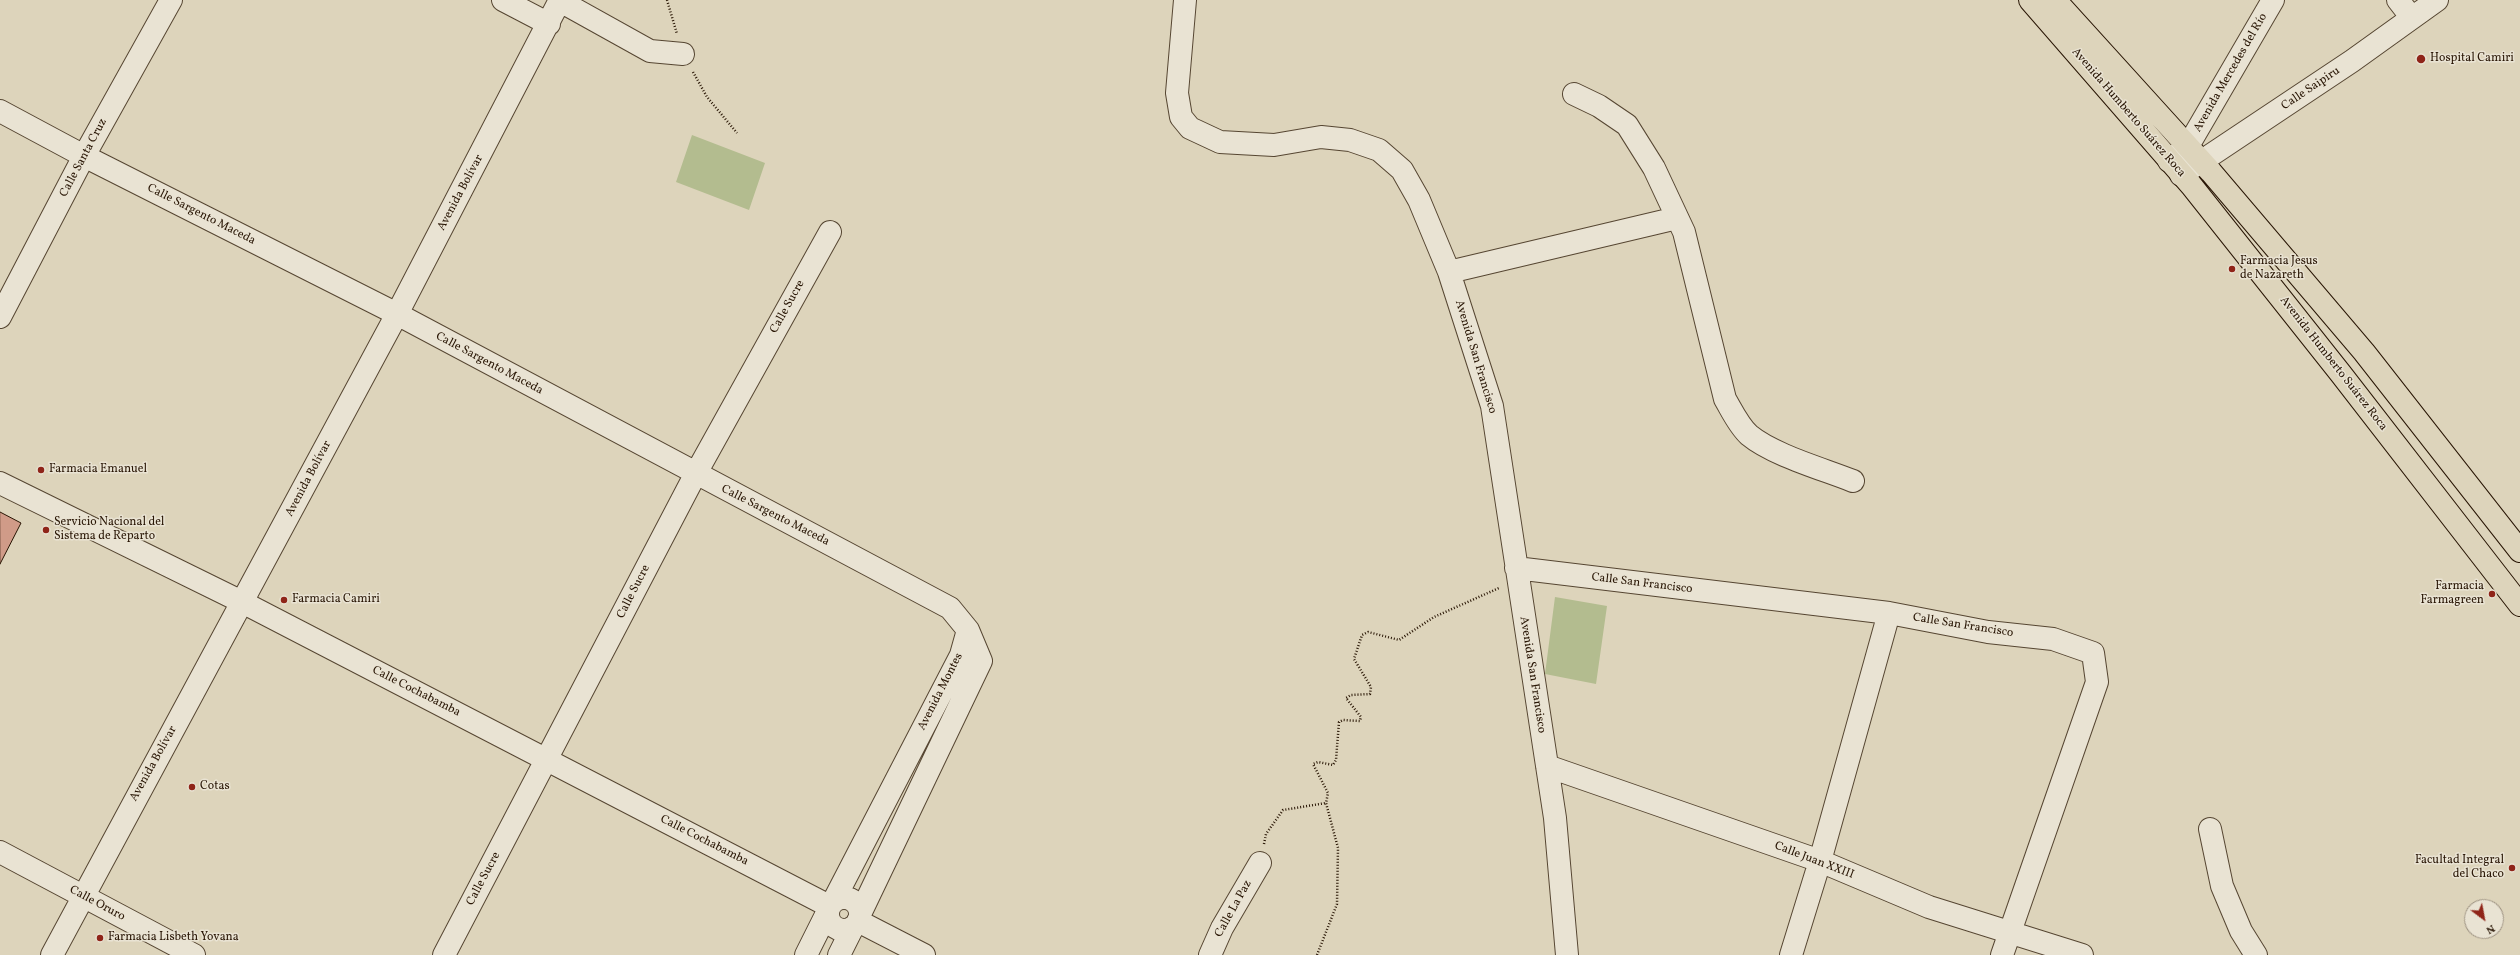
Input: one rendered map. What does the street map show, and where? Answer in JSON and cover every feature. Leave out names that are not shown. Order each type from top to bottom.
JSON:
[{"type":"main road","name":"Avenida Humberto Suárez Roca","points":[[2030,0],[2175,168],[2341,374],[2520,605]]},
{"type":"main road","name":"Avenida Humberto Suárez Roca","points":[[2055,0],[2194,153],[2364,352],[2520,551]]},
{"type":"street","name":"Calle Santa Cruz","points":[[0,317],[84,156],[171,0]]},
{"type":"street","points":[[503,0],[549,24]]},
{"type":"street","points":[[560,0],[650,51],[683,54]]},
{"type":"street","name":"Avenida Bolívar","points":[[52,955],[82,896],[397,314],[549,24],[560,0]]},
{"type":"street","name":"Avenida San Francisco","points":[[1185,0],[1177,93],[1181,117],[1190,128],[1220,142],[1274,145],[1321,137],[1350,140],[1379,150],[1402,170],[1419,200],[1449,272],[1492,406],[1555,818],[1567,955]]},
{"type":"street","name":"Avenida Mercedes del Río","points":[[2194,153],[2273,0]]},
{"type":"street","points":[[2398,0],[2412,18]]},
{"type":"street","name":"Calle Saipiru","points":[[2175,168],[2194,153],[2352,61],[2438,0]]},
{"type":"street","points":[[1574,94],[1599,106],[1627,125],[1654,168],[1684,232],[1725,399],[1739,423],[1748,434],[1764,446],[1853,481]]},
{"type":"street","name":"Calle Sargento Maceda","points":[[0,111],[84,156],[397,314],[695,474],[935,599],[950,608],[968,630]]},
{"type":"street","points":[[1449,272],[1677,218]]},
{"type":"street","name":"Calle Sucre","points":[[444,955],[695,474],[830,232]]},
{"type":"street","name":"Calle Cochabamba","points":[[0,483],[242,602],[830,906]]},
{"type":"street","name":"Calle San Francisco","points":[[1517,574],[1889,614],[1988,632],[2053,639],[2093,653],[2097,682],[2002,955]]},
{"type":"street","points":[[1791,955],[1820,861],[1889,614]]},
{"type":"street","name":"Avenida Montes","points":[[806,955],[961,655],[968,630]]},
{"type":"street","name":"Avenida Montes","points":[[839,955],[857,921],[981,661],[968,630]]},
{"type":"street","name":"Calle Juan XXIII","points":[[1547,766],[1820,861],[1929,907],[2082,955]]},
{"type":"street","points":[[2210,828],[2222,886],[2241,931],[2256,955]]},
{"type":"street","name":"Calle Oruro","points":[[0,852],[194,955]]},
{"type":"street","name":"Calle La Paz","points":[[1210,955],[1222,928],[1260,863]]},
{"type":"street","points":[[830,906],[829,921],[837,929],[857,921],[924,955]]},
{"type":"path","points":[[1317,955],[1337,904],[1338,848],[1326,803],[1328,793],[1314,764],[1318,762],[1333,765],[1336,760],[1339,722],[1342,720],[1360,721],[1361,717],[1346,698],[1351,695],[1370,694],[1371,687],[1354,659],[1362,635],[1368,632],[1399,640],[1434,617],[1517,574]]},
{"type":"path","points":[[1260,863],[1266,834],[1283,810],[1326,803]]},
{"type":"green space","points":[[692,135],[765,163],[749,210],[676,182]]},
{"type":"green space","points":[[1555,597],[1607,606],[1596,684],[1545,674]]},
{"type":"building","points":[[0,512],[21,523],[0,564]]},
{"type":"place","name":"Hospital Camiri","points":[[2421,59]]},
{"type":"place","name":"Farmacia Jesus de Nazareth","points":[[2232,269]]},
{"type":"place","name":"Farmacia Emanuel","points":[[41,470]]},
{"type":"place","name":"Servicio Nacional del Sistema de Reparto","points":[[46,530]]},
{"type":"place","name":"Farmacia Farmagreen","points":[[2492,594]]},
{"type":"place","name":"Farmacia Camiri","points":[[284,600]]},
{"type":"place","name":"Cotas","points":[[192,787]]},
{"type":"place","name":"Facultad Integral del Chaco","points":[[2512,868]]},
{"type":"place","name":"Farmacia Lisbeth Yovana","points":[[100,938]]}]
